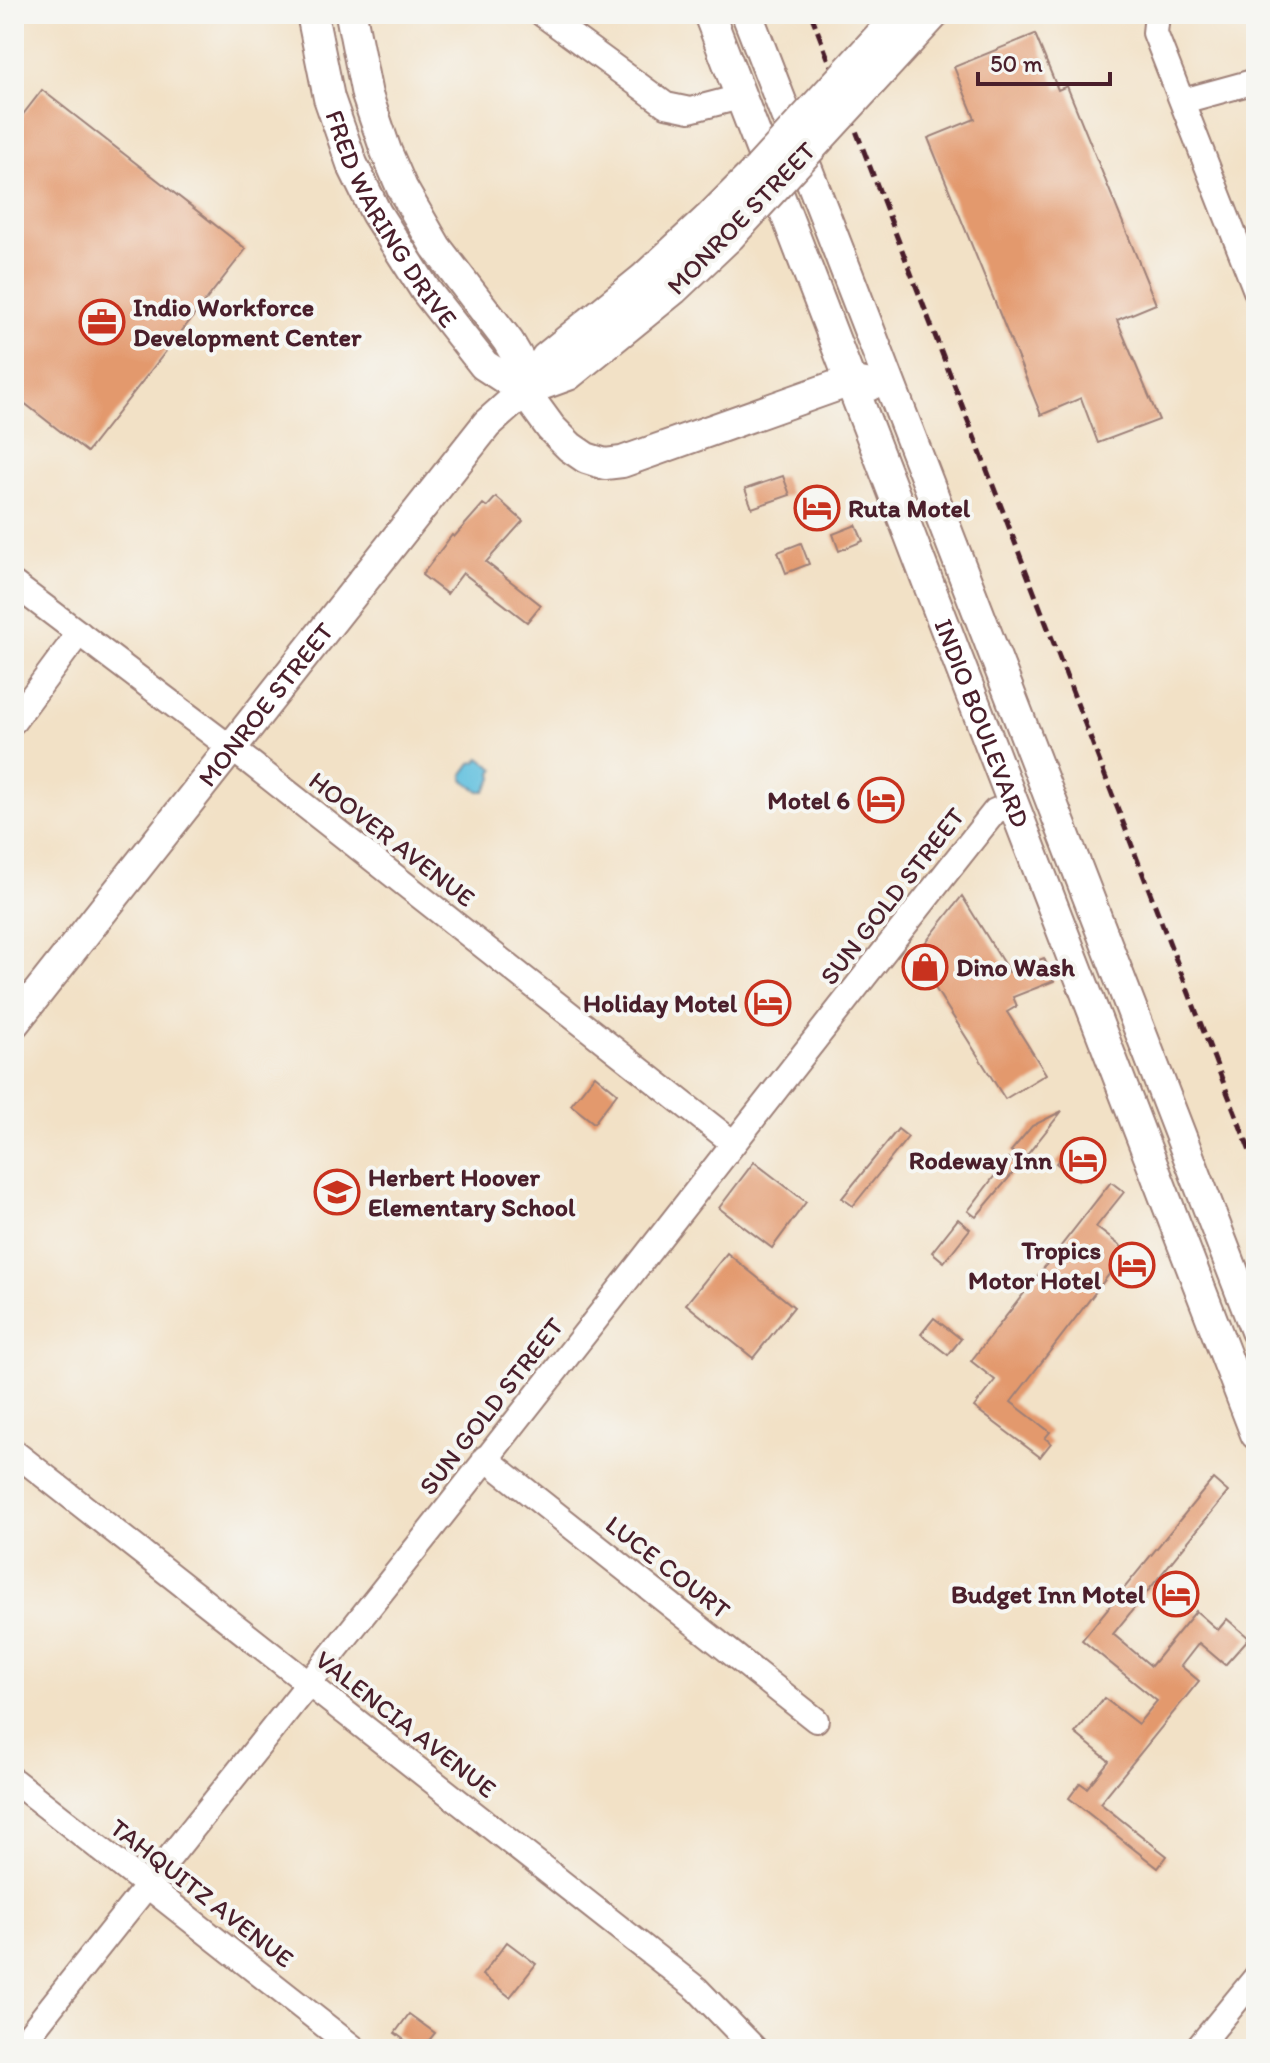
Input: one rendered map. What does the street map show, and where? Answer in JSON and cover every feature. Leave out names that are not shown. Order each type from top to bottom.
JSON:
[{"type":"main road","name":"FRED WARING DRIVE","points":[[312,14],[329,98],[344,143],[376,213],[426,291],[484,365],[524,391],[551,428],[586,458],[605,464],[638,458],[850,381]]},
{"type":"main road","name":"FRED WARING DRIVE","points":[[351,14],[367,95],[402,188],[436,247],[508,341],[521,363],[524,391]]},
{"type":"main road","name":"INDIO BOULEVARD","points":[[709,14],[1256,1434]]},
{"type":"main road","name":"INDIO BOULEVARD","points":[[747,14],[1256,1331]]},
{"type":"main road","name":"MONROE STREET","points":[[14,1023],[487,424],[524,391],[568,375],[674,289],[759,168],[900,14]]},
{"type":"main road","name":"MONROE STREET","points":[[719,227],[934,14]]},
{"type":"main road","points":[[784,210],[816,252],[847,330],[856,331],[865,320]]},
{"type":"main road","points":[[865,320],[863,351],[850,381],[867,383],[879,393],[921,503],[951,541]]},
{"type":"main road","points":[[1027,736],[1025,771],[1013,805],[1031,812],[1046,828],[1079,914],[1112,957]]},
{"type":"street","points":[[542,14],[666,105],[690,110],[740,97]]},
{"type":"street","points":[[1157,14],[1155,33],[1256,291]]},
{"type":"street","points":[[1183,101],[1256,81]]},
{"type":"street","name":"HOOVER AVENUE","points":[[14,584],[230,748],[732,1142]]},
{"type":"street","points":[[14,721],[79,633]]},
{"type":"street","name":"SUN GOLD STREET","points":[[18,2049],[995,811],[1013,805]]},
{"type":"street","name":"VALENCIA AVENUE","points":[[14,1452],[697,1989],[755,2049]]},
{"type":"street","name":"LUCE COURT","points":[[485,1458],[816,1720]]},
{"type":"street","name":"TAHQUITZ AVENUE","points":[[14,1781],[355,2049]]},
{"type":"street","points":[[1197,2049],[1256,1977]]},
{"type":"water","points":[[480,758],[495,769],[485,791],[479,791],[464,780],[463,774],[471,763]]},
{"type":"building","points":[[1035,34],[1058,90],[1067,86],[1156,304],[1117,320],[1159,420],[1098,443],[1081,398],[1041,415],[928,138],[975,119],[954,67]]},
{"type":"building","name":"Indio Workforce Development Center","points":[[42,90],[246,249],[87,452],[14,395],[14,126]]},
{"type":"building","points":[[783,476],[790,495],[752,508],[745,489]]},
{"type":"building","points":[[496,497],[523,521],[486,562],[541,605],[527,622],[463,573],[447,594],[422,575],[452,535],[454,537],[483,504],[487,507]]},
{"type":"building","points":[[856,525],[863,541],[839,551],[833,534]]},
{"type":"building","points":[[801,543],[809,564],[786,573],[778,552]]},
{"type":"building","points":[[962,896],[1009,972],[1044,958],[1054,981],[1013,997],[1017,1006],[1007,1012],[1046,1074],[1005,1099],[915,956]]},
{"type":"building","points":[[595,1075],[617,1093],[594,1123],[571,1105]]},
{"type":"building","points":[[1062,1111],[1023,1160],[1011,1151],[1032,1126]]},
{"type":"building","points":[[898,1129],[908,1137],[853,1206],[842,1198]]},
{"type":"building","points":[[1072,1144],[1094,1162],[1078,1181],[1056,1163]]},
{"type":"building","points":[[1008,1158],[1018,1167],[976,1217],[968,1211]]},
{"type":"building","points":[[754,1162],[806,1202],[772,1248],[719,1208]]},
{"type":"building","points":[[1111,1182],[1124,1192],[1096,1227],[1127,1251],[1011,1402],[1050,1432],[1045,1438],[1051,1443],[1040,1457],[974,1407],[995,1380],[971,1361]]},
{"type":"building","points":[[958,1219],[970,1229],[944,1262],[932,1252]]},
{"type":"building","points":[[727,1253],[794,1307],[753,1358],[686,1304]]},
{"type":"building","points":[[934,1318],[961,1339],[948,1355],[921,1334]]},
{"type":"building","points":[[1213,1479],[1228,1492],[1113,1634],[1151,1666],[1196,1611],[1218,1630],[1227,1619],[1249,1638],[1225,1665],[1199,1643],[1181,1666],[1199,1681],[1100,1803],[1167,1856],[1158,1868],[1069,1798],[1080,1783],[1087,1788],[1109,1761],[1075,1733],[1104,1698],[1138,1724],[1157,1701],[1082,1640]]},
{"type":"building","points":[[507,1942],[536,1964],[510,1997],[482,1975]]},
{"type":"building","points":[[409,2014],[435,2033],[422,2049],[417,2049],[395,2033]]},
{"type":"railway","points":[[811,14],[1256,1167]]},
{"type":"place","name":"Indio Workforce Development Center","points":[[102,322]]},
{"type":"place","name":"Ruta Motel","points":[[817,508]]},
{"type":"place","name":"Motel 6","points":[[881,800]]},
{"type":"place","name":"Dino Wash","points":[[925,967]]},
{"type":"place","name":"Holiday Motel","points":[[768,1003]]},
{"type":"place","name":"Rodeway Inn","points":[[1083,1160]]},
{"type":"place","name":"Herbert Hoover Elementary School","points":[[337,1192]]},
{"type":"place","name":"Tropics Motor Hotel","points":[[1132,1265]]},
{"type":"place","name":"Budget Inn Motel","points":[[1176,1594]]}]
